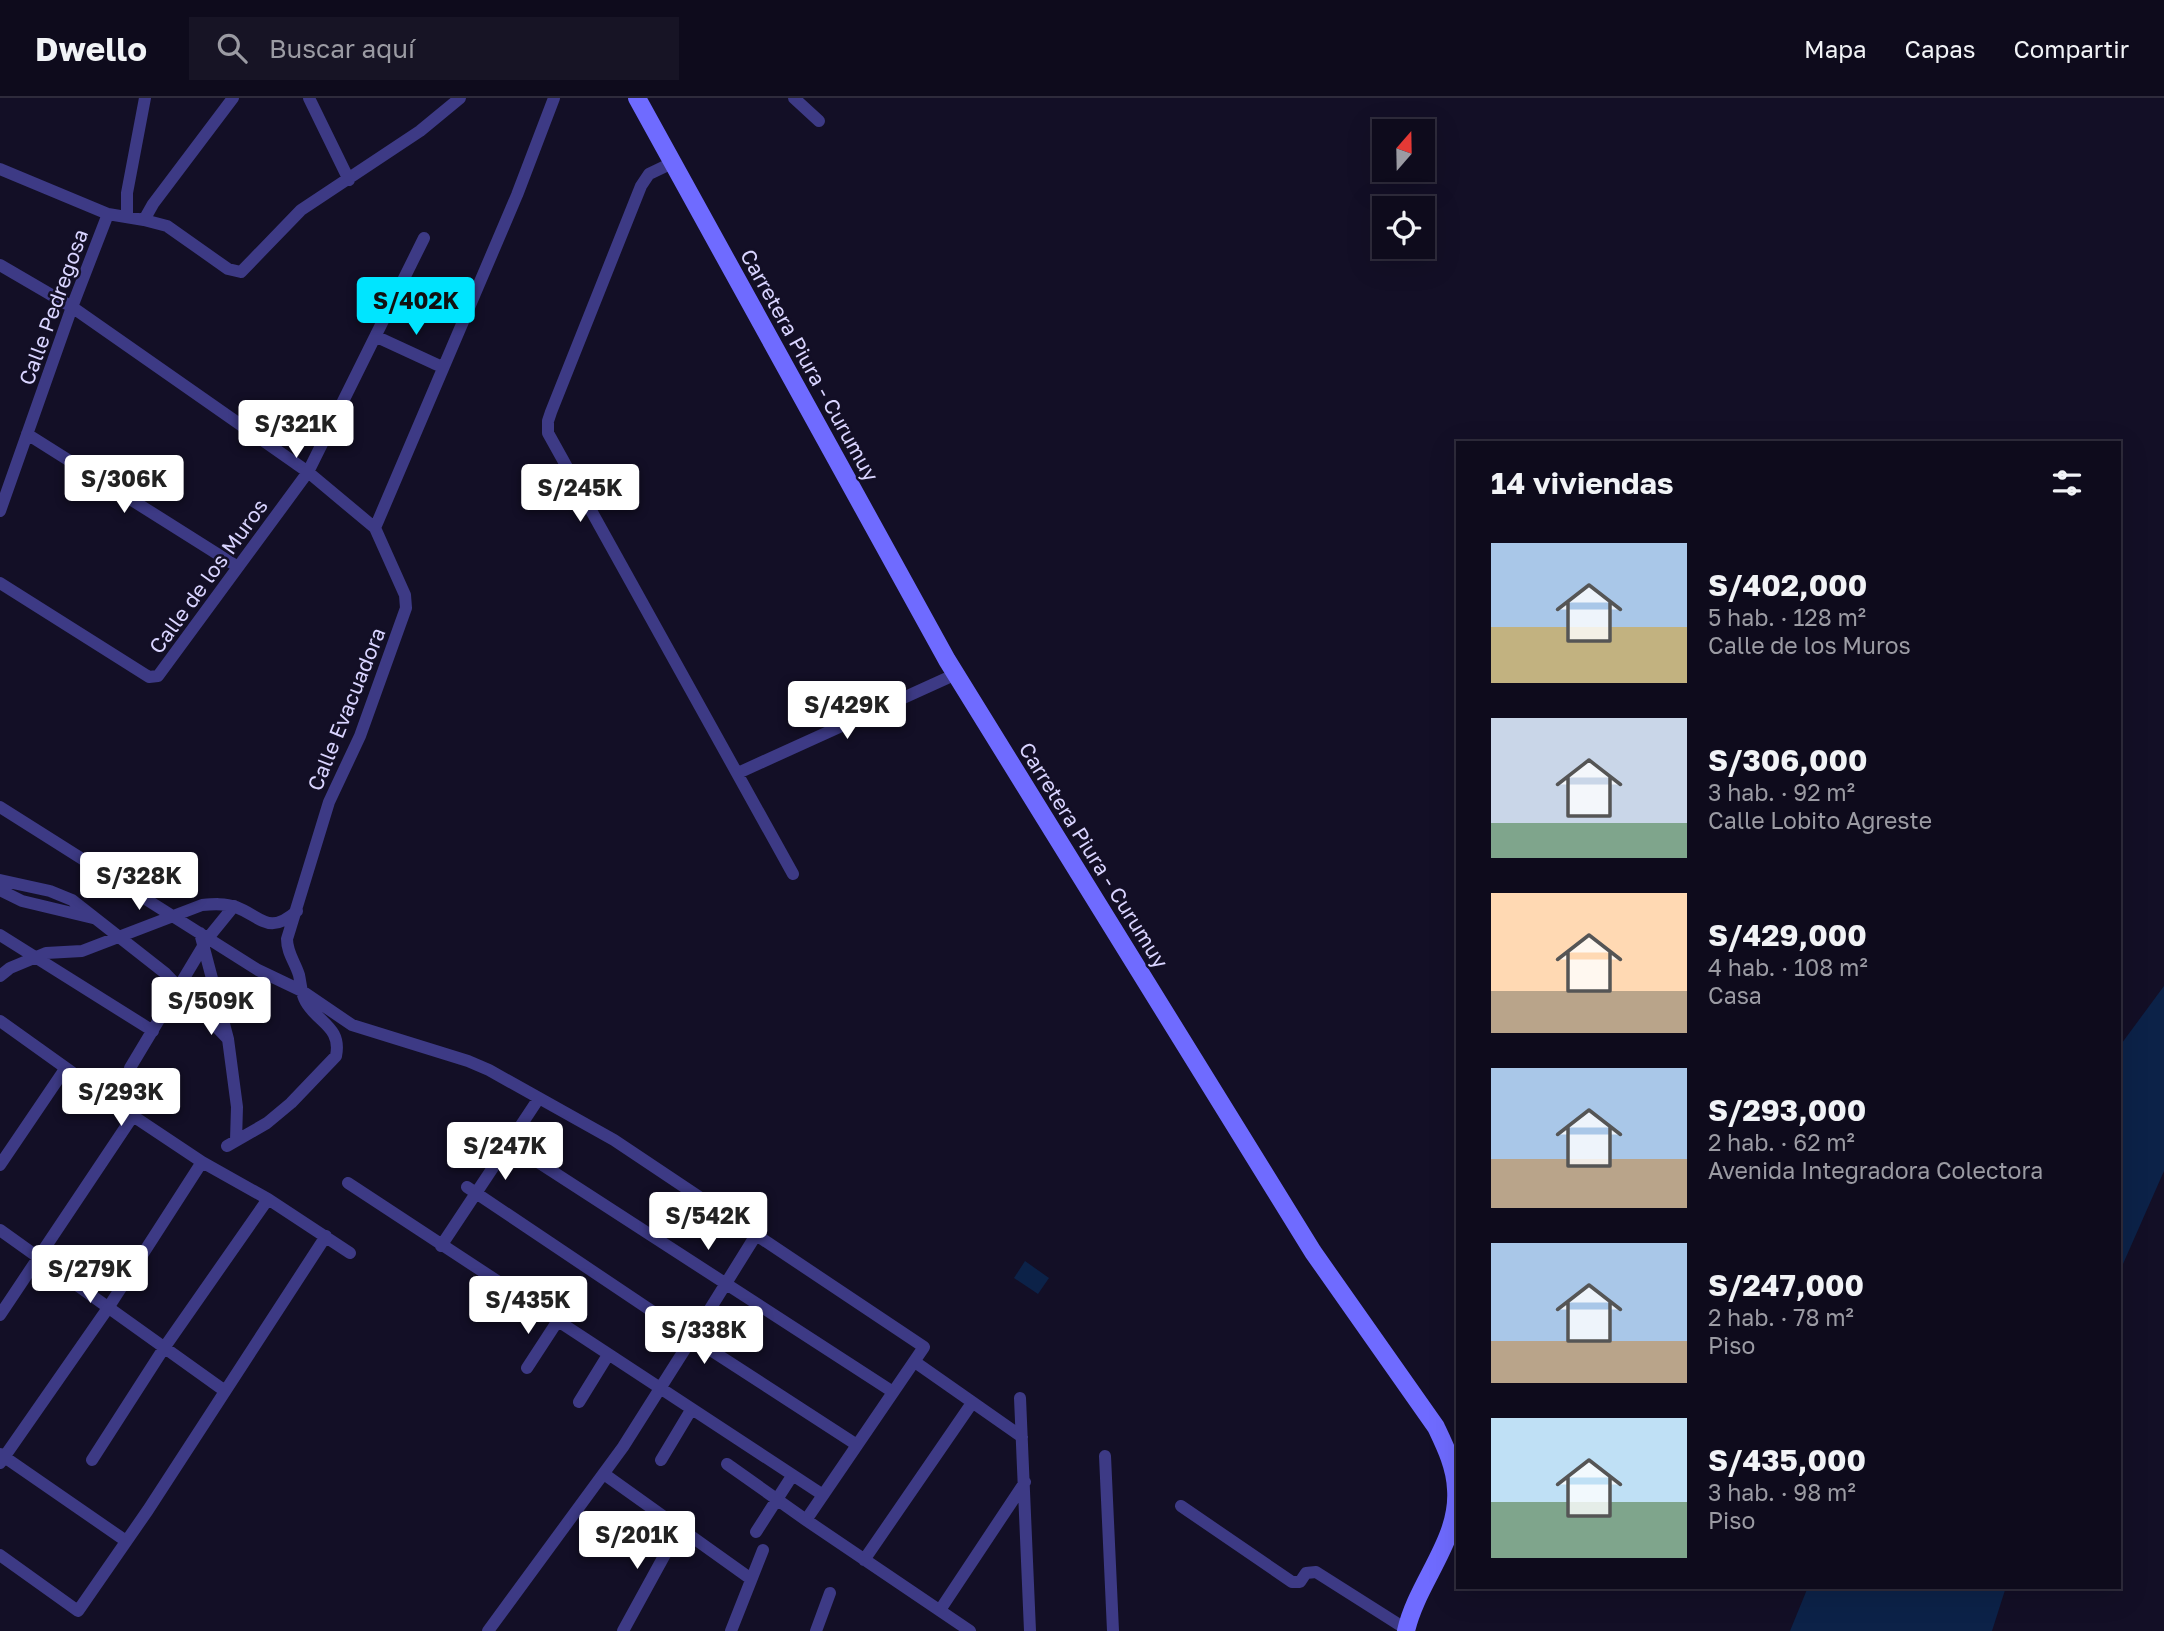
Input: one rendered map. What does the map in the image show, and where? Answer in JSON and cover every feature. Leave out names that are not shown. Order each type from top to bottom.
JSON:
[{"type":"main road","name":"Carretera Piura - Curumuy","points":[[637,98],[956,674],[1313,1252],[1436,1427],[1450,1457],[1456,1488]]},
{"type":"main road","name":"Carretera Piura - Curumuy","points":[[1406,1630],[1430,1572],[1450,1533],[1456,1513]]},
{"type":"street","points":[[127,217],[127,193],[145,98]]},
{"type":"street","points":[[144,220],[153,204],[233,98]]},
{"type":"street","points":[[309,98],[349,180],[420,131],[460,98]]},
{"type":"street","points":[[0,265],[72,307],[308,472],[375,528],[517,195],[554,98]]},
{"type":"street","points":[[794,98],[820,121]]},
{"type":"street","points":[[672,163],[649,174],[641,186],[551,412],[548,433],[793,874]]},
{"type":"street","points":[[0,169],[108,214]]},
{"type":"street","name":"Calle Pedregosa","points":[[0,511],[108,214],[167,226],[228,270],[241,272],[301,210],[349,180]]},
{"type":"street","name":"Calle de los Muros","points":[[0,583],[149,677],[158,676],[308,472],[424,238]]},
{"type":"street","points":[[377,337],[442,367]]},
{"type":"street","points":[[27,434],[238,567]]},
{"type":"street","name":"Calle Evacuadora","points":[[302,991],[299,976],[287,949],[287,939],[329,802],[360,736],[406,608],[405,596],[375,528]]},
{"type":"street","points":[[738,773],[956,674]]},
{"type":"street","points":[[0,807],[173,916],[203,939],[302,991],[352,1025],[489,1070],[614,1140],[924,1348],[806,1520]]},
{"type":"street","points":[[0,880],[50,891],[72,900],[165,973],[228,1039]]},
{"type":"street","points":[[0,890],[22,901],[99,920]]},
{"type":"street","points":[[0,976],[10,968],[46,953],[82,951],[202,905],[234,906],[266,923],[286,920],[297,911]]},
{"type":"street","points":[[130,1068],[179,987],[203,939],[234,906]]},
{"type":"street","points":[[0,935],[153,1031]]},
{"type":"street","points":[[203,939],[228,1039],[237,1107],[232,1143],[267,1123],[291,1103],[336,1056],[338,1046],[331,1028],[305,1002],[302,991]]},
{"type":"street","points":[[2,1026],[202,1162],[268,1199],[349,1254]]},
{"type":"street","points":[[0,1165],[65,1069]]},
{"type":"street","points":[[441,1246],[472,1190],[539,1098]]},
{"type":"street","points":[[0,1315],[133,1116]]},
{"type":"street","points":[[507,1142],[894,1392]]},
{"type":"street","points":[[126,1541],[1,1458],[108,1308],[202,1162]]},
{"type":"street","points":[[348,1183],[823,1496]]},
{"type":"street","points":[[472,1190],[857,1445]]},
{"type":"street","points":[[92,1460],[164,1348],[268,1199]]},
{"type":"street","points":[[0,1230],[225,1391]]},
{"type":"street","points":[[488,1631],[604,1474],[756,1235]]},
{"type":"street","points":[[0,1555],[78,1611],[326,1236]]},
{"type":"street","points":[[527,1368],[557,1322]]},
{"type":"street","points":[[579,1402],[608,1355]]},
{"type":"street","points":[[915,1362],[1022,1437]]},
{"type":"street","points":[[1020,1398],[1030,1631]]},
{"type":"street","points":[[864,1560],[972,1403]]},
{"type":"street","points":[[661,1460],[691,1410]]},
{"type":"street","points":[[742,1443],[726,1466],[971,1631]]},
{"type":"street","points":[[1105,1455],[1113,1631]]},
{"type":"street","points":[[604,1474],[751,1579]]},
{"type":"street","points":[[756,1532],[792,1476]]},
{"type":"street","points":[[940,1610],[1025,1482]]},
{"type":"street","points":[[1181,1506],[1292,1582],[1300,1582],[1306,1573],[1316,1572],[1406,1630]]},
{"type":"street","points":[[623,1631],[680,1527]]},
{"type":"street","points":[[731,1631],[763,1549]]},
{"type":"street","points":[[816,1631],[830,1593]]},
{"type":"water","points":[[2164,986],[2164,1171],[2121,1268],[2121,1044]]},
{"type":"water","points":[[1025,1261],[1049,1278],[1038,1294],[1014,1278]]},
{"type":"water","points":[[1807,1589],[2005,1589],[1992,1631],[1790,1631]]}]
